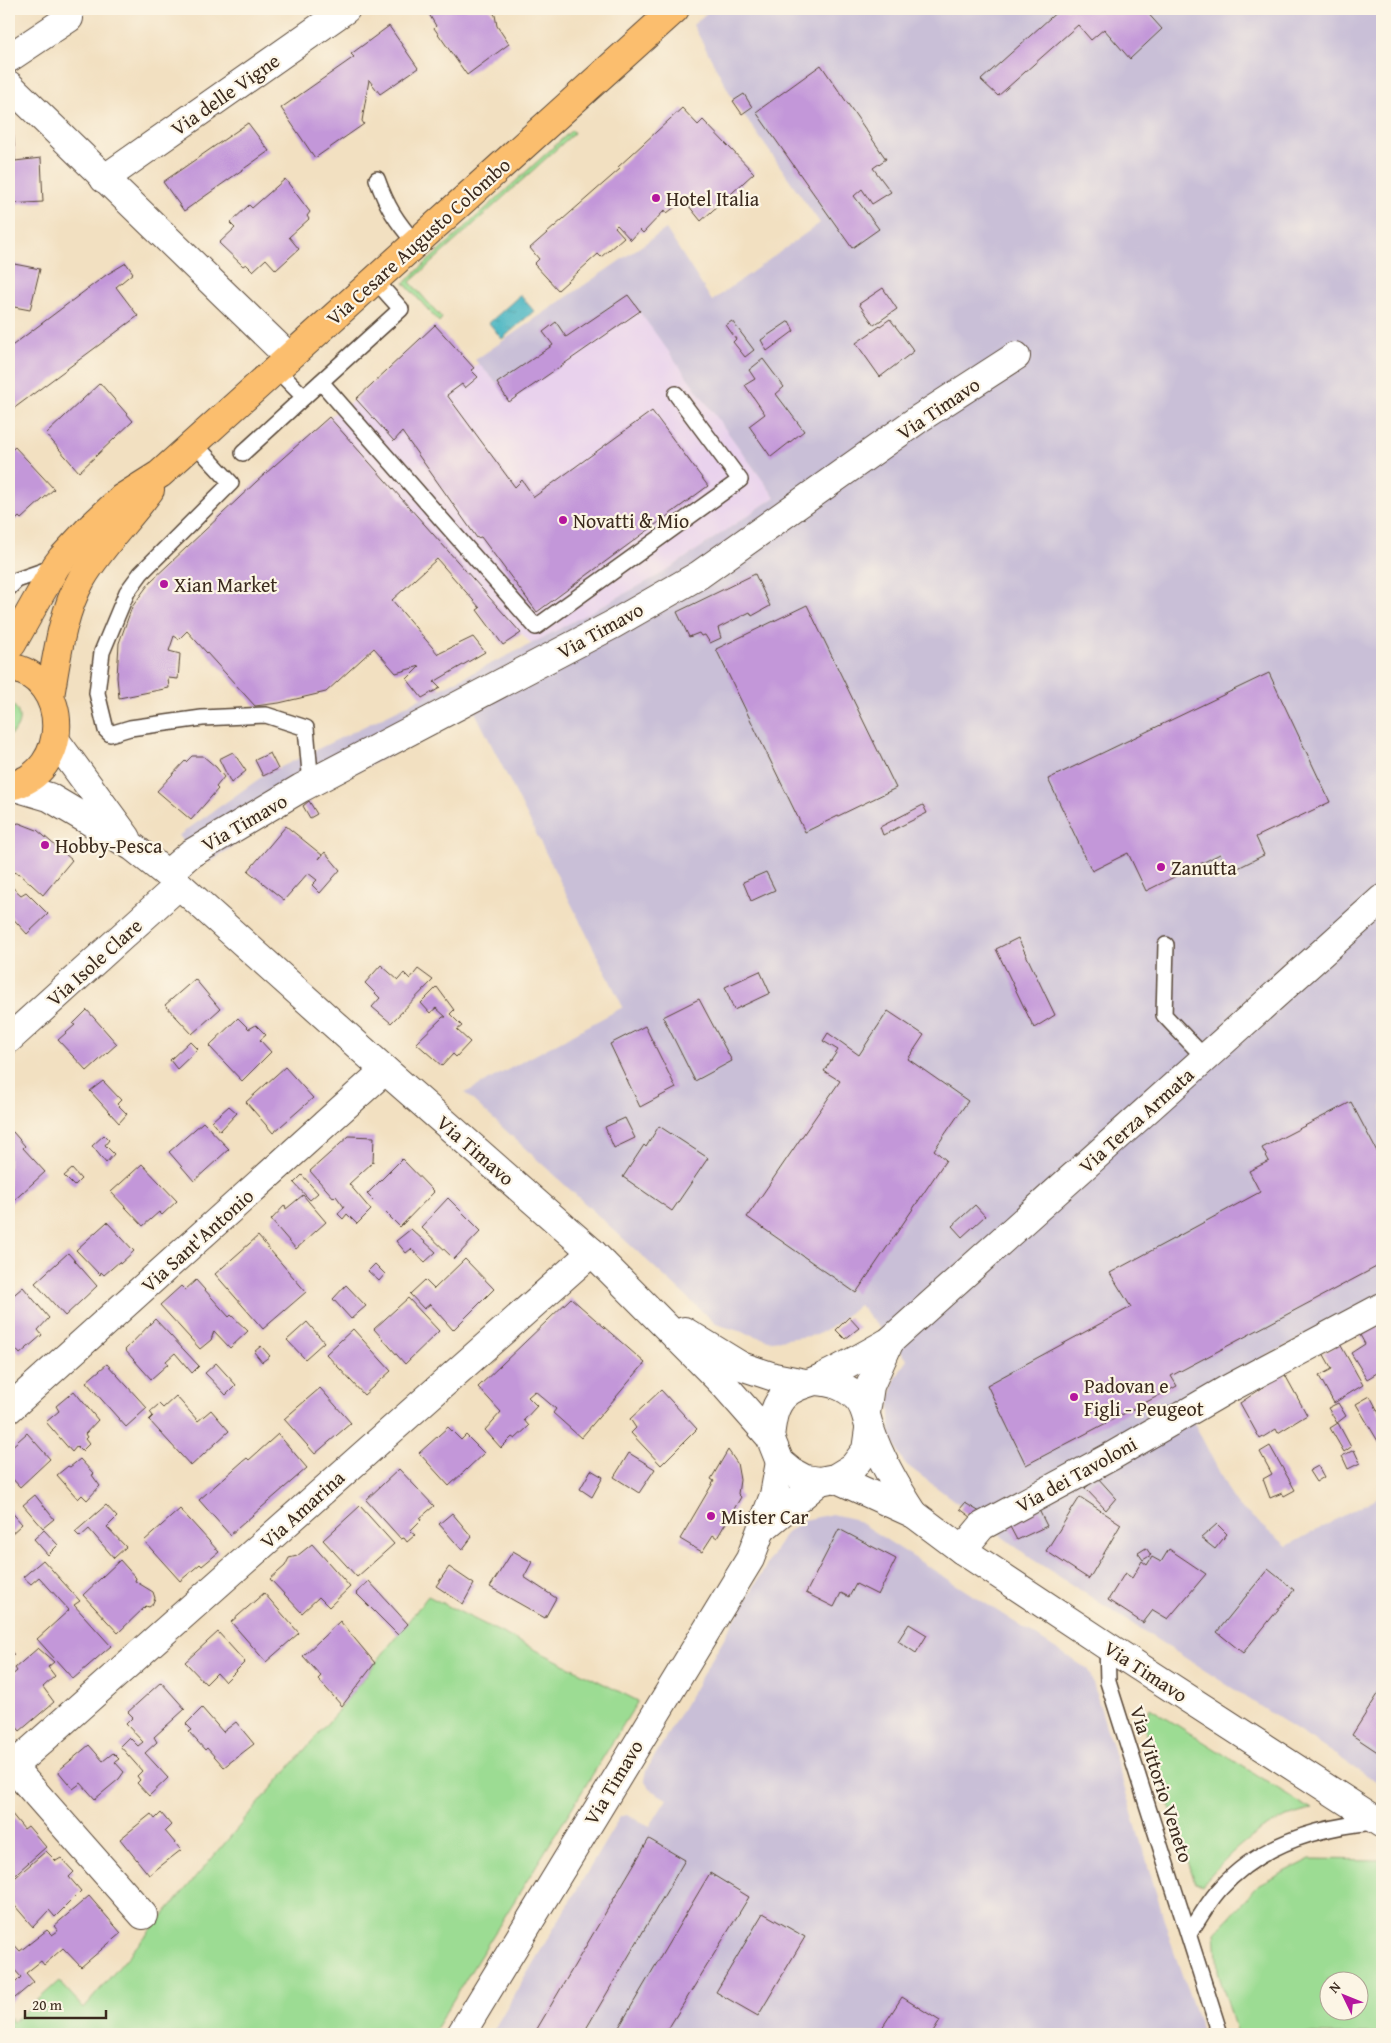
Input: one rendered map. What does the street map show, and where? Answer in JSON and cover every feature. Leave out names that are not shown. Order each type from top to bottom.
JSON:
[{"type":"main road","name":"Via Cesare Augusto Colombo","points":[[9,646],[33,610],[56,566],[89,528],[122,498],[160,474],[675,9]]},
{"type":"main road","name":"Via Cesare Augusto Colombo","points":[[50,696],[60,637],[72,600],[82,579],[97,557],[137,508],[160,474]]},
{"type":"main road","name":"Via Timavo","points":[[9,667],[18,668],[36,679],[50,696],[57,718],[56,741],[47,761],[32,777],[10,786]]},
{"type":"street","name":"Via delle Vigne","points":[[104,179],[346,9]]},
{"type":"street","points":[[9,58],[69,18]]},
{"type":"street","points":[[9,85],[104,179],[283,363]]},
{"type":"street","name":"Via Timavo","points":[[173,879],[190,854],[311,784],[612,625],[699,575],[920,418],[1016,356]]},
{"type":"street","name":"Via Timavo","points":[[56,741],[133,847]]},
{"type":"street","name":"Via Timavo","points":[[10,786],[48,797],[133,847],[173,879],[385,1070],[592,1252],[726,1387],[770,1437],[780,1462],[792,1472],[805,1479],[828,1480],[914,1514],[962,1550],[1107,1646],[1380,1822]]},
{"type":"street","name":"Via Isole Clare","points":[[9,1039],[173,879]]},
{"type":"street","name":"Via Terza Armata","points":[[810,1382],[854,1363],[890,1341],[1382,900]]},
{"type":"street","name":"Via Sant'Antonio","points":[[9,1410],[385,1070]]},
{"type":"street","name":"Via Amarina","points":[[10,1765],[592,1252]]},
{"type":"street","name":"Via dei Tavoloni","points":[[962,1550],[982,1526],[1112,1456],[1226,1390],[1382,1307]]},
{"type":"street","name":"Via Timavo","points":[[647,1308],[741,1366],[774,1377],[810,1382],[832,1382],[846,1388],[858,1399],[897,1487],[914,1514]]},
{"type":"street","name":"Via Terza Armata","points":[[868,1421],[870,1386],[890,1341]]},
{"type":"street","name":"Via Timavo","points":[[770,1437],[772,1414],[785,1395],[810,1382]]},
{"type":"street","points":[[762,1529],[828,1480],[853,1467],[866,1450],[868,1421]]},
{"type":"street","points":[[762,1529],[774,1495],[780,1462]]},
{"type":"street","name":"Via Timavo","points":[[461,2034],[750,1559],[762,1529]]},
{"type":"street","points":[[10,1765],[143,1915]]},
{"type":"lane","points":[[377,179],[386,203],[397,222],[416,244]]},
{"type":"lane","points":[[243,453],[401,309],[375,280]]},
{"type":"lane","points":[[283,363],[304,397]]},
{"type":"lane","points":[[321,382],[536,627],[740,480],[676,394]]},
{"type":"lane","points":[[194,443],[231,483],[141,574],[127,592],[102,652],[98,693],[106,730],[110,734],[130,728],[202,718],[266,715],[306,728],[311,784]]},
{"type":"lane","name":"Via Cesare Augusto Colombo","points":[[11,580],[56,566]]},
{"type":"lane","points":[[1166,945],[1164,1015],[1205,1058]]},
{"type":"lane","name":"Via Vittorio Veneto","points":[[1107,1646],[1108,1682],[1220,2034]]},
{"type":"lane","points":[[1189,1934],[1219,1889],[1255,1857],[1285,1841],[1344,1824],[1380,1822]]},
{"type":"shaded area","points":[[711,9],[1382,9],[1382,1294],[1183,1401],[1235,1503],[1287,1546],[1382,1495],[1382,1785],[1032,1559],[904,1463],[890,1435],[890,1401],[894,1382],[907,1359],[859,1305],[837,1323],[817,1335],[772,1341],[716,1324],[465,1093],[623,1007],[475,712],[299,801],[209,863],[178,836],[263,776],[531,644],[663,573],[775,497],[628,296],[497,383],[475,360],[666,229],[712,301],[820,223],[734,101],[693,25]]},
{"type":"shaded area","points":[[628,295],[775,497],[663,573],[531,644],[329,417],[356,399],[435,325],[473,368],[479,363],[497,383]]},
{"type":"shaded area","points":[[832,1514],[854,1519],[1089,1670],[1173,1949],[1203,2034],[491,2034],[620,1817],[627,1815],[650,1826],[667,1799],[649,1789],[644,1779],[646,1771],[785,1534],[804,1520]]},
{"type":"green space","points":[[572,130],[574,133],[410,282],[442,318],[439,322],[404,283]]},
{"type":"green space","points":[[9,702],[17,710],[19,719],[16,728],[9,736]]},
{"type":"green space","points":[[428,1596],[638,1701],[432,2034],[9,2034],[9,2017],[13,2022],[59,1981],[84,2008],[342,1706]]},
{"type":"green space","points":[[1150,1708],[1312,1810],[1279,1820],[1264,1828],[1225,1859],[1202,1885],[1195,1882],[1146,1735],[1145,1720]]},
{"type":"green space","points":[[1310,1859],[1382,1860],[1382,2034],[1237,2034],[1218,1971],[1215,1932],[1259,1885]]},
{"type":"water","points":[[520,295],[534,311],[502,339],[489,323]]},
{"type":"building","points":[[426,9],[489,9],[495,15],[497,26],[509,44],[467,75],[434,28],[436,26]]},
{"type":"building","points":[[1060,9],[1144,9],[1162,29],[1130,59],[1104,29],[1091,40],[1078,25],[998,96],[981,80]]},
{"type":"building","points":[[389,26],[418,68],[380,94],[369,80],[362,121],[364,124],[315,158],[281,108],[354,57],[351,54]]},
{"type":"building","points":[[821,65],[886,159],[873,168],[891,192],[872,204],[862,189],[854,196],[879,229],[852,248],[756,112]]},
{"type":"building","points":[[744,94],[752,107],[742,114],[733,101]]},
{"type":"building","name":"Hotel Italia","points":[[682,108],[698,125],[703,120],[754,173],[701,221],[684,200],[667,213],[665,210],[643,233],[640,230],[631,240],[617,225],[615,227],[624,237],[601,257],[598,254],[558,290],[534,264],[539,259],[530,248],[620,169],[618,167]]},
{"type":"building","points":[[248,123],[269,151],[184,211],[163,182]]},
{"type":"building","points":[[13,126],[15,161],[41,158],[43,202],[9,204],[9,127]]},
{"type":"building","points":[[285,179],[310,212],[307,216],[309,219],[289,237],[299,249],[276,270],[266,259],[253,271],[246,264],[243,266],[219,243],[235,228],[230,223],[249,205],[252,208]]},
{"type":"building","points":[[9,263],[40,269],[30,310],[9,306]]},
{"type":"building","points":[[126,263],[133,273],[116,287],[138,316],[9,412],[9,348],[106,275]]},
{"type":"building","points":[[883,288],[897,309],[874,325],[859,304]]},
{"type":"building","points":[[628,295],[640,311],[509,402],[497,383],[553,345],[543,332],[556,322],[566,337]]},
{"type":"building","points":[[890,319],[914,351],[880,377],[856,343]]},
{"type":"building","points":[[732,321],[754,350],[745,357],[733,342],[736,339],[726,325]]},
{"type":"building","points":[[789,321],[794,331],[767,351],[761,340]]},
{"type":"building","name":"Novatti & Mio","points":[[435,325],[474,368],[471,370],[478,377],[465,388],[462,384],[447,395],[515,487],[522,480],[534,497],[652,411],[708,486],[537,612],[481,537],[477,538],[402,432],[394,441],[356,399]]},
{"type":"building","points":[[763,359],[784,387],[776,394],[804,431],[771,457],[749,426],[765,414],[745,385],[755,379],[749,370]]},
{"type":"building","points":[[100,383],[133,421],[79,472],[46,434]]},
{"type":"building","points":[[329,417],[521,633],[503,645],[477,610],[480,608],[437,559],[392,600],[438,654],[473,637],[485,652],[434,682],[440,688],[422,698],[407,679],[420,666],[396,673],[374,648],[326,692],[279,703],[255,706],[187,631],[179,639],[174,636],[169,651],[180,654],[178,679],[168,678],[169,688],[119,698],[117,677],[119,643],[132,607],[145,589],[152,580],[256,482]]},
{"type":"building","points":[[15,447],[54,489],[21,519],[19,517],[9,526],[9,452]]},
{"type":"building","points":[[755,574],[770,606],[752,616],[750,612],[718,628],[721,638],[710,643],[705,635],[701,636],[699,633],[689,637],[677,612]]},
{"type":"building","points":[[807,605],[896,788],[805,832],[716,649]]},
{"type":"building","points":[[1269,673],[1330,802],[1256,837],[1264,855],[1228,873],[1220,854],[1146,891],[1128,853],[1092,871],[1048,779]]},
{"type":"building","points":[[233,752],[246,771],[231,783],[219,759]]},
{"type":"building","points":[[270,753],[278,769],[263,776],[255,760]]},
{"type":"building","points":[[192,756],[203,756],[224,777],[216,787],[218,789],[191,820],[157,791]]},
{"type":"building","points":[[309,801],[317,814],[310,818],[303,806]]},
{"type":"building","points":[[923,805],[927,813],[883,835],[880,827]]},
{"type":"building","points":[[19,823],[37,830],[72,860],[43,895],[20,874],[9,871],[9,825]]},
{"type":"building","points":[[286,826],[322,855],[319,859],[325,852],[340,870],[320,893],[312,885],[317,880],[308,873],[284,900],[248,871]]},
{"type":"building","points":[[766,872],[775,890],[751,901],[743,882]]},
{"type":"building","points":[[11,886],[21,895],[26,892],[48,914],[27,934],[9,914],[11,902],[9,899],[9,888]]},
{"type":"building","points":[[1018,938],[1055,1015],[1034,1028],[996,949]]},
{"type":"building","points":[[381,965],[398,980],[404,973],[410,979],[418,969],[433,980],[391,1023],[372,1007],[380,998],[365,983]]},
{"type":"building","points":[[760,971],[770,993],[734,1010],[725,987]]},
{"type":"building","points":[[195,979],[220,1009],[192,1034],[165,1005]]},
{"type":"building","points":[[437,987],[454,1010],[450,1014],[462,1026],[457,1030],[470,1042],[456,1057],[453,1054],[442,1066],[416,1043],[443,1017],[446,1017],[436,1008],[430,1013],[421,1003]]},
{"type":"building","points":[[699,999],[732,1061],[695,1081],[663,1017]]},
{"type":"building","points":[[87,1010],[117,1044],[87,1071],[58,1040],[75,1025],[73,1024]]},
{"type":"building","points":[[888,1011],[924,1035],[908,1059],[968,1101],[934,1150],[946,1160],[856,1293],[747,1217],[840,1081],[824,1071],[838,1050],[823,1041],[828,1033],[859,1055]]},
{"type":"building","points":[[238,1018],[249,1029],[256,1025],[266,1035],[260,1040],[271,1052],[242,1081],[209,1046]]},
{"type":"building","points":[[645,1026],[676,1088],[640,1107],[610,1044]]},
{"type":"building","points":[[190,1041],[198,1049],[177,1069],[170,1060]]},
{"type":"building","points":[[285,1067],[313,1098],[273,1133],[246,1102]]},
{"type":"building","points":[[103,1081],[121,1100],[117,1104],[127,1114],[119,1123],[90,1091]]},
{"type":"building","points":[[1351,1102],[1382,1161],[1382,1264],[1171,1376],[1177,1386],[1026,1465],[987,1385],[1131,1307],[1110,1273],[1260,1192],[1249,1171],[1269,1161],[1262,1148]]},
{"type":"building","points":[[229,1106],[237,1113],[220,1131],[212,1121]]},
{"type":"building","points":[[625,1118],[635,1138],[614,1148],[605,1127]]},
{"type":"building","points":[[203,1122],[229,1149],[194,1181],[169,1152]]},
{"type":"building","points":[[659,1126],[708,1158],[672,1211],[623,1177]]},
{"type":"building","points":[[9,1131],[10,1133],[13,1132],[25,1146],[23,1148],[45,1172],[9,1205]]},
{"type":"building","points":[[104,1135],[109,1140],[105,1145],[114,1154],[106,1163],[92,1146]]},
{"type":"building","points":[[349,1136],[374,1137],[373,1162],[349,1184],[371,1210],[357,1224],[347,1214],[343,1219],[338,1214],[344,1207],[336,1196],[334,1198],[310,1171]]},
{"type":"building","points":[[402,1159],[434,1192],[400,1227],[367,1194]]},
{"type":"building","points":[[142,1164],[177,1201],[162,1215],[159,1212],[143,1226],[111,1192]]},
{"type":"building","points":[[72,1169],[81,1179],[74,1186],[64,1176]]},
{"type":"building","points":[[302,1175],[318,1193],[310,1200],[294,1183]]},
{"type":"building","points":[[303,1195],[326,1222],[296,1249],[271,1220],[285,1205],[286,1209]]},
{"type":"building","points":[[448,1198],[481,1231],[454,1259],[421,1227]]},
{"type":"building","points":[[975,1205],[985,1216],[962,1237],[952,1226]]},
{"type":"building","points":[[107,1222],[134,1251],[120,1264],[119,1262],[104,1275],[101,1272],[100,1275],[76,1250]]},
{"type":"building","points":[[411,1229],[436,1252],[425,1262],[411,1249],[406,1253],[396,1241]]},
{"type":"building","points":[[258,1236],[306,1292],[263,1329],[215,1274]]},
{"type":"building","points":[[68,1253],[97,1286],[65,1316],[35,1283]]},
{"type":"building","points":[[465,1259],[494,1289],[453,1330],[430,1304],[424,1309],[410,1294],[425,1280],[434,1289]]},
{"type":"building","points":[[375,1264],[385,1274],[379,1281],[368,1271]]},
{"type":"building","points":[[196,1280],[229,1317],[231,1315],[248,1331],[230,1348],[214,1331],[211,1340],[200,1349],[160,1305],[181,1286],[185,1290]]},
{"type":"building","points":[[346,1285],[366,1306],[351,1319],[333,1299]]},
{"type":"building","points":[[23,1287],[49,1318],[38,1330],[42,1335],[20,1354],[9,1341],[9,1299]]},
{"type":"building","points":[[408,1298],[439,1331],[405,1364],[374,1329]]},
{"type":"building","points":[[571,1298],[645,1363],[581,1438],[553,1413],[556,1409],[535,1391],[528,1397],[537,1406],[524,1420],[529,1426],[515,1439],[512,1437],[501,1448],[485,1430],[501,1412],[478,1387]]},
{"type":"building","points":[[849,1317],[859,1328],[845,1339],[836,1330]]},
{"type":"building","points":[[155,1319],[199,1366],[192,1373],[175,1353],[166,1361],[168,1364],[151,1379],[125,1350]]},
{"type":"building","points":[[307,1322],[324,1342],[305,1359],[287,1340]]},
{"type":"building","points":[[1377,1325],[1382,1335],[1382,1370],[1367,1379],[1351,1353],[1365,1344],[1360,1335]]},
{"type":"building","points":[[353,1329],[391,1371],[364,1395],[326,1354]]},
{"type":"building","points":[[1340,1344],[1363,1385],[1334,1403],[1319,1376],[1332,1369],[1323,1353]]},
{"type":"building","points":[[261,1346],[270,1356],[262,1362],[254,1352]]},
{"type":"building","points":[[216,1363],[236,1385],[226,1395],[205,1373]]},
{"type":"building","points":[[107,1364],[147,1408],[126,1427],[86,1382]]},
{"type":"building","points":[[1284,1373],[1307,1415],[1278,1433],[1276,1429],[1260,1439],[1240,1403]]},
{"type":"building","points":[[320,1388],[351,1423],[315,1454],[284,1419]]},
{"type":"building","points":[[661,1390],[697,1429],[661,1465],[631,1433],[636,1428],[630,1419]]},
{"type":"building","points":[[74,1391],[98,1420],[85,1434],[87,1437],[85,1439],[89,1444],[82,1451],[77,1446],[72,1452],[46,1422],[59,1411],[56,1406]]},
{"type":"building","points":[[176,1396],[198,1421],[211,1410],[229,1431],[191,1466],[149,1420],[153,1416],[150,1412],[159,1404],[163,1408]]},
{"type":"building","points":[[1370,1396],[1382,1419],[1382,1448],[1356,1404]]},
{"type":"building","points":[[1338,1403],[1346,1416],[1337,1423],[1328,1408]]},
{"type":"building","points":[[1338,1423],[1351,1447],[1344,1452],[1330,1428]]},
{"type":"building","points":[[448,1427],[461,1440],[466,1435],[484,1453],[449,1486],[419,1453]]},
{"type":"building","points":[[27,1433],[50,1459],[20,1487],[9,1475],[9,1449]]},
{"type":"building","points":[[278,1434],[307,1468],[230,1535],[199,1500],[242,1462],[247,1458],[249,1460]]},
{"type":"building","points":[[1270,1446],[1295,1490],[1284,1496],[1282,1493],[1270,1498],[1263,1479],[1272,1474],[1260,1452]]},
{"type":"building","name":"Mister Car","points":[[728,1450],[737,1463],[740,1480],[738,1494],[741,1497],[717,1538],[713,1535],[702,1552],[680,1539],[714,1481],[711,1479]]},
{"type":"building","points":[[1354,1450],[1360,1463],[1348,1469],[1342,1456]]},
{"type":"building","points":[[629,1453],[655,1469],[639,1493],[614,1477]]},
{"type":"building","points":[[80,1459],[94,1474],[92,1475],[100,1486],[87,1500],[82,1495],[78,1499],[57,1475]]},
{"type":"building","points":[[1318,1466],[1324,1477],[1316,1482],[1309,1471]]},
{"type":"building","points":[[399,1469],[434,1506],[420,1518],[421,1520],[410,1531],[415,1535],[407,1542],[404,1538],[401,1539],[366,1500]]},
{"type":"building","points":[[591,1470],[603,1477],[592,1497],[580,1489]]},
{"type":"building","points":[[1098,1478],[1116,1498],[1106,1510],[1085,1488]]},
{"type":"building","points":[[35,1495],[54,1519],[43,1528],[23,1505]]},
{"type":"building","points":[[1080,1497],[1121,1524],[1089,1579],[1046,1551]]},
{"type":"building","points":[[965,1503],[980,1512],[975,1520],[960,1509]]},
{"type":"building","points":[[106,1505],[117,1517],[107,1527],[126,1547],[114,1558],[89,1529],[80,1537],[75,1532]]},
{"type":"building","points":[[360,1506],[394,1544],[357,1577],[323,1540]]},
{"type":"building","points":[[1038,1508],[1047,1526],[1017,1540],[1008,1523]]},
{"type":"building","points":[[9,1509],[22,1524],[9,1536]]},
{"type":"building","points":[[180,1509],[219,1552],[202,1566],[200,1564],[180,1581],[144,1541]]},
{"type":"building","points":[[452,1513],[472,1537],[462,1550],[439,1524]]},
{"type":"building","points":[[1217,1524],[1227,1534],[1215,1549],[1201,1538]]},
{"type":"building","points":[[839,1529],[896,1559],[878,1595],[856,1584],[849,1597],[841,1593],[834,1607],[806,1593]]},
{"type":"building","points":[[44,1530],[58,1545],[48,1555],[34,1539]]},
{"type":"building","points":[[312,1544],[350,1587],[329,1607],[319,1597],[302,1613],[270,1579],[285,1566],[289,1558],[297,1556]]},
{"type":"building","points":[[1146,1548],[1151,1555],[1143,1560],[1138,1553]]},
{"type":"building","points":[[1169,1549],[1206,1574],[1168,1619],[1153,1610],[1143,1623],[1108,1600],[1125,1573],[1132,1578],[1142,1561],[1147,1565],[1152,1557],[1161,1562]]},
{"type":"building","points":[[513,1551],[532,1562],[524,1577],[556,1598],[545,1618],[490,1587]]},
{"type":"building","points":[[43,1560],[80,1601],[74,1605],[111,1646],[73,1679],[37,1639],[69,1610],[39,1577],[31,1584],[23,1577]]},
{"type":"building","points":[[120,1560],[136,1578],[135,1581],[153,1592],[155,1598],[152,1605],[146,1606],[118,1633],[83,1595]]},
{"type":"building","points":[[449,1567],[474,1584],[463,1604],[436,1586]]},
{"type":"building","points":[[1268,1569],[1294,1590],[1243,1653],[1217,1632]]},
{"type":"building","points":[[369,1581],[408,1624],[398,1635],[356,1593]]},
{"type":"building","points":[[264,1593],[299,1633],[266,1662],[231,1622]]},
{"type":"building","points":[[340,1621],[375,1663],[342,1706],[318,1679],[321,1676],[303,1656]]},
{"type":"building","points":[[909,1624],[927,1635],[916,1653],[898,1641]]},
{"type":"building","points":[[218,1632],[245,1662],[225,1682],[217,1673],[206,1684],[185,1662]]},
{"type":"building","points":[[9,1648],[14,1655],[9,1660]]},
{"type":"building","points":[[38,1648],[54,1662],[48,1667],[55,1676],[43,1687],[54,1702],[20,1731],[9,1718],[9,1678],[17,1671],[15,1668]]},
{"type":"building","points":[[161,1682],[185,1709],[154,1737],[157,1742],[145,1753],[168,1778],[149,1796],[137,1783],[140,1780],[137,1776],[142,1771],[120,1746],[129,1737],[138,1746],[143,1742],[126,1724],[133,1717],[128,1712]]},
{"type":"building","points":[[1382,1688],[1382,1755],[1352,1735]]},
{"type":"building","points":[[202,1708],[223,1732],[236,1722],[254,1744],[224,1767],[189,1732],[192,1730],[186,1724]]},
{"type":"building","points":[[89,1745],[103,1761],[113,1753],[119,1759],[115,1762],[124,1772],[119,1779],[95,1799],[81,1783],[73,1789],[58,1771]]},
{"type":"building","points":[[11,1813],[24,1829],[28,1826],[46,1847],[10,1879],[9,1815]]},
{"type":"building","points":[[161,1813],[171,1825],[165,1831],[181,1850],[149,1875],[120,1839],[151,1814],[155,1819]]},
{"type":"building","points":[[649,1839],[685,1860],[583,2034],[534,2034]]},
{"type":"building","points":[[46,1851],[56,1861],[61,1858],[74,1872],[69,1877],[81,1891],[55,1917],[49,1910],[33,1927],[9,1899],[9,1883]]},
{"type":"building","points":[[710,1873],[749,1897],[665,2034],[615,2034]]},
{"type":"building","points":[[89,1896],[121,1933],[81,1967],[63,1948],[44,1965],[41,1961],[26,1973],[34,1982],[9,2003],[9,1989],[21,1977],[12,1967],[9,1970],[9,1939],[20,1951],[47,1930],[52,1935],[58,1931],[54,1926]]},
{"type":"building","points":[[763,1913],[805,1937],[758,2016],[716,1992]]},
{"type":"building","points":[[902,1997],[940,2021],[932,2034],[878,2034]]},
{"type":"place","name":"Hotel Italia","points":[[656,198]]},
{"type":"place","name":"Novatti & Mio","points":[[563,520]]},
{"type":"place","name":"Xian Market","points":[[164,584]]},
{"type":"place","name":"Hobby-Pesca","points":[[45,845]]},
{"type":"place","name":"Zanutta","points":[[1161,867]]},
{"type":"place","name":"Padovan e Figli - Peugeot","points":[[1074,1397]]},
{"type":"place","name":"Mister Car","points":[[711,1516]]}]
